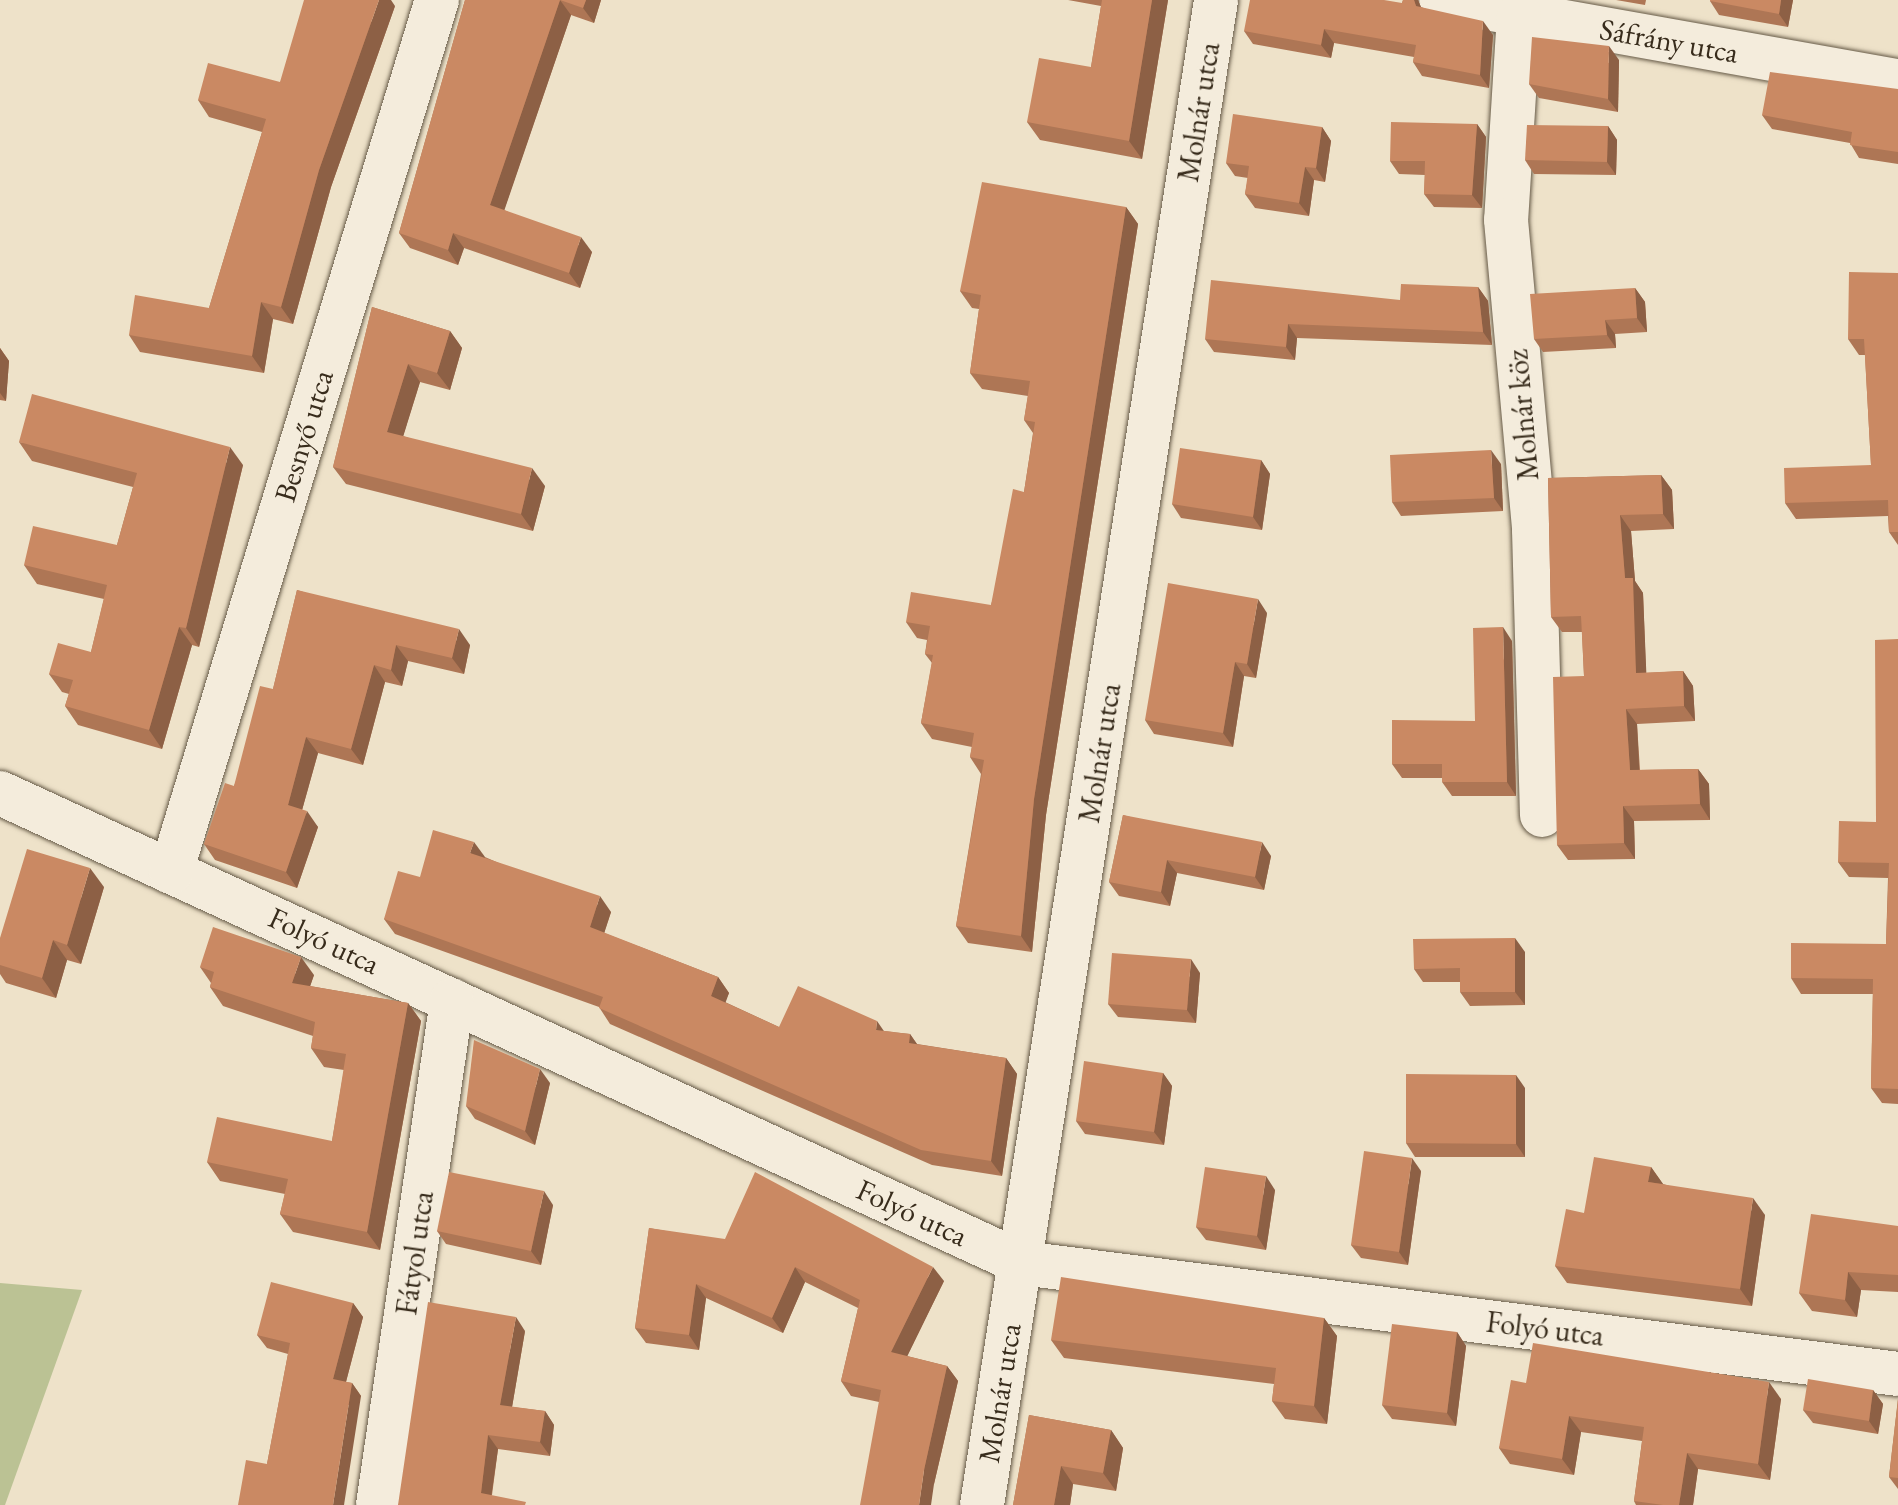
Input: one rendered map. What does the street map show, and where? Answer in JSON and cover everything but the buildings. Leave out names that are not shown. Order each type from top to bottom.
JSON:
[{"type":"street","name":"Besnyő utca","points":[[171,872],[437,0]]},
{"type":"street","name":"Molnár utca","points":[[982,1505],[1216,0]]},
{"type":"street","name":"Sáfrány utca","points":[[1441,0],[1898,81]]},
{"type":"street","name":"Molnár köz","points":[[1519,15],[1506,220],[1534,530],[1542,815]]},
{"type":"street","name":"Folyó utca","points":[[0,793],[1022,1263],[1898,1374]]},
{"type":"street","name":"Fátyol utca","points":[[378,1505],[452,1000]]},
{"type":"green space","points":[[0,1283],[82,1290],[5,1505],[0,1505]]}]
